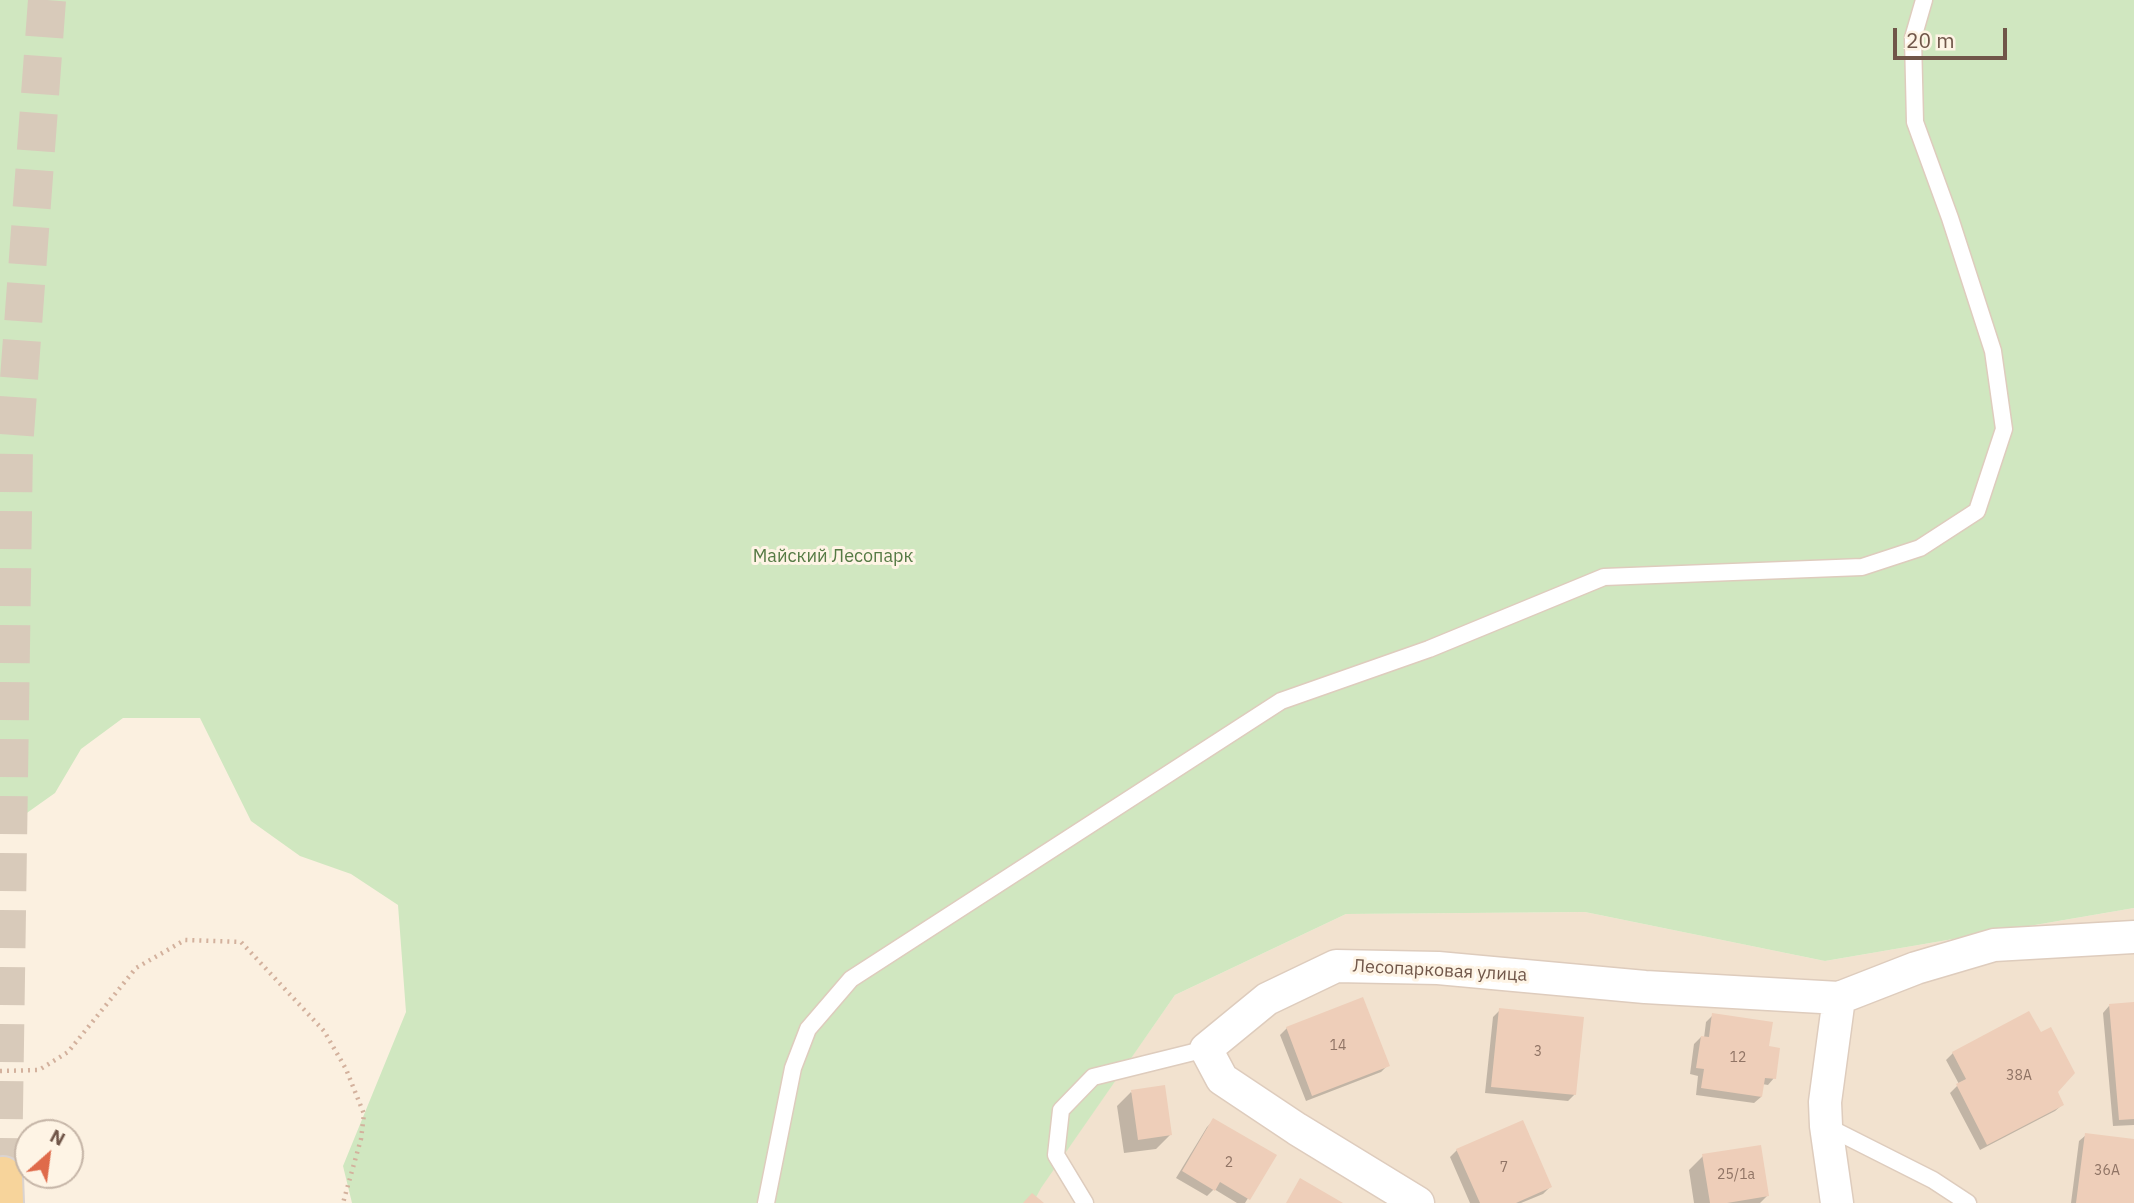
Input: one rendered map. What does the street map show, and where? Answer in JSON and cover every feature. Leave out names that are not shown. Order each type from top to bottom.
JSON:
[{"type":"street","points":[[1837,1203],[1825,1102],[1839,998],[1916,968],[1994,945],[2134,937]]},
{"type":"street","name":"Лесопарковая улица","points":[[1206,1049],[1267,999],[1336,966],[1438,968],[1645,987],[1839,998]]},
{"type":"street","points":[[1206,1049],[1222,1079],[1297,1129],[1418,1203]]},
{"type":"lane","points":[[766,1203],[793,1068],[808,1029],[851,979],[1281,701],[1429,649],[1604,577],[1863,567],[1920,548],[1977,511],[2004,429],[1993,351],[1950,218],[1915,122],[1913,38],[1924,0]]},
{"type":"lane","points":[[1085,1203],[1056,1155],[1061,1110],[1093,1077],[1206,1049]]},
{"type":"lane","points":[[1826,1126],[1933,1180],[1968,1203]]},
{"type":"path","points":[[0,1071],[39,1070],[68,1052],[136,968],[185,940],[241,942],[324,1031],[346,1069],[360,1102],[364,1114],[362,1139],[343,1203]]},
{"type":"shaded area","points":[[2134,908],[2134,1203],[1033,1203],[1040,1188],[1175,995],[1346,914],[1585,912],[1825,961]]},
{"type":"green space","name":"Майский Лесопарк","points":[[0,0],[2134,0],[2134,908],[1825,961],[1585,912],[1346,914],[1175,995],[1033,1203],[352,1203],[343,1166],[406,1012],[398,905],[351,874],[300,856],[251,821],[200,718],[123,718],[81,749],[55,793],[0,832]]},
{"type":"building","points":[[1363,997],[1390,1066],[1312,1096],[1286,1027]]},
{"type":"building","points":[[2134,1002],[2134,1119],[2119,1120],[2109,1004]]},
{"type":"building","points":[[1499,1008],[1584,1017],[1576,1095],[1491,1087]]},
{"type":"building","points":[[2029,1011],[2041,1032],[2051,1027],[2075,1073],[2058,1092],[2064,1105],[1987,1145],[1956,1084],[1966,1079],[1952,1052]]},
{"type":"building","points":[[1712,1013],[1773,1022],[1769,1046],[1780,1048],[1776,1079],[1765,1078],[1762,1097],[1701,1088],[1704,1069],[1696,1068],[1701,1036],[1709,1037]]},
{"type":"building","points":[[1165,1085],[1172,1135],[1138,1140],[1131,1090]]},
{"type":"building","points":[[1213,1118],[1277,1155],[1250,1200],[1220,1182],[1215,1191],[1182,1171]]},
{"type":"building","points":[[1523,1120],[1552,1187],[1516,1203],[1480,1203],[1456,1149]]},
{"type":"building","points":[[2085,1133],[2134,1139],[2134,1203],[2076,1203]]},
{"type":"building","points":[[1761,1145],[1769,1196],[1710,1203],[1702,1154]]},
{"type":"building","points":[[1300,1178],[1343,1203],[1286,1203]]},
{"type":"building","points":[[1032,1193],[1044,1203],[1023,1203]]},
{"type":"tunnel","points":[[3,1176],[14,447],[47,0]]}]
